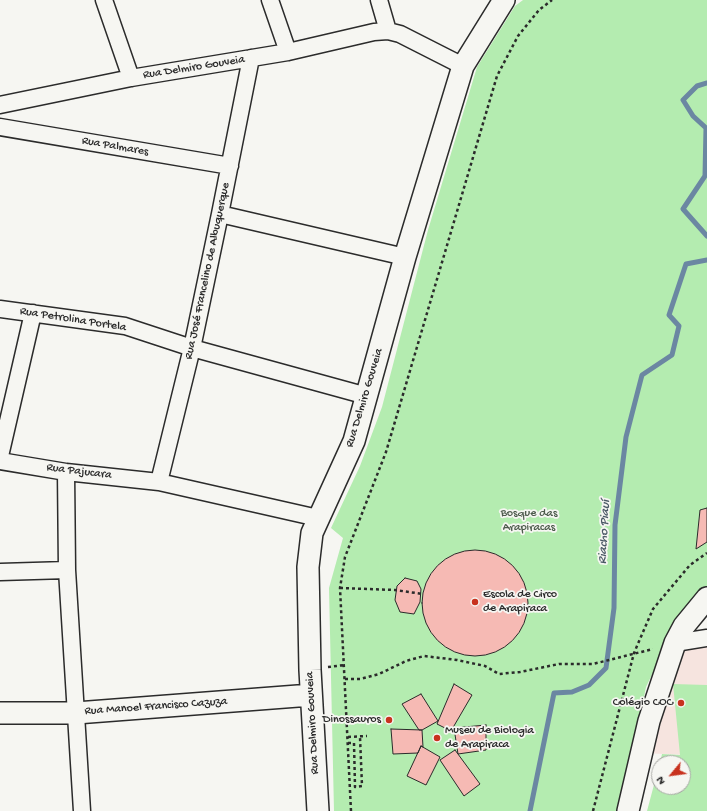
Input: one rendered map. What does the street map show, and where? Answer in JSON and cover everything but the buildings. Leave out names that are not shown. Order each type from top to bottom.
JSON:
[{"type":"street","points":[[104,0],[131,78]]},
{"type":"street","points":[[270,0],[288,52]]},
{"type":"street","points":[[379,0],[388,31],[400,34],[463,66]]},
{"type":"street","name":"Rua Delmiro Gouveia","points":[[318,811],[311,695],[308,567],[312,533],[354,441],[405,256],[463,66],[503,0]]},
{"type":"street","name":"Rua Delmiro Gouveia","points":[[0,105],[131,78],[288,52],[374,32],[388,31]]},
{"type":"street","name":"Rua José Francelino de Albuquerque","points":[[159,482],[192,348],[251,58]]},
{"type":"street","name":"Rua Palmares","points":[[0,127],[230,166]]},
{"type":"street","points":[[220,214],[405,256]]},
{"type":"street","name":"Rua Petrolina Portela","points":[[0,309],[124,326],[192,348],[367,396]]},
{"type":"street","points":[[0,456],[34,313]]},
{"type":"street","name":"Rua Pajucara","points":[[0,461],[66,472],[159,482],[318,518]]},
{"type":"street","points":[[66,472],[67,570],[82,811]]},
{"type":"street","points":[[0,572],[67,570]]},
{"type":"street","points":[[628,811],[649,721],[675,644],[684,626],[707,598]]},
{"type":"street","points":[[675,644],[707,638]]},
{"type":"street","name":"Rua Manoel Francisco Cazuza","points":[[0,713],[76,713],[311,695]]},
{"type":"path","points":[[352,811],[340,588],[346,557],[386,452],[497,76],[518,36],[539,10],[552,0]]},
{"type":"path","points":[[593,811],[634,654],[653,609],[690,564],[707,554]]},
{"type":"path","points":[[340,588],[395,590],[423,594]]},
{"type":"path","points":[[345,679],[360,679],[379,674],[406,661],[424,656],[457,660],[485,666],[499,674],[520,672],[559,664],[593,664],[634,654]]},
{"type":"path","points":[[348,737],[367,736]]},
{"type":"path","points":[[348,744],[354,743],[355,786],[362,786],[360,737]]},
{"type":"shaded area","name":"Colégio COC","points":[[707,647],[707,756],[642,753],[673,650]]},
{"type":"green space","name":"Bosque das Arapiracas","points":[[523,0],[707,0],[707,587],[683,610],[646,687],[621,811],[334,811],[329,588],[343,538],[331,528],[360,466],[382,407],[428,230],[477,67],[515,6]]},
{"type":"green space","points":[[673,684],[707,685],[707,811],[647,811],[651,795],[691,795],[691,755],[680,755]]},
{"type":"waterway","name":"Riacho Piauí","points":[[707,83],[697,86],[683,100],[693,116],[706,128],[705,176],[683,209],[707,236]]},
{"type":"waterway","name":"Riacho Piauí","points":[[530,811],[554,693],[572,692],[589,685],[606,668],[614,608],[615,525],[626,437],[642,375],[672,355],[679,326],[669,315],[686,264],[707,260]]},
{"type":"place","name":"Escola de Circo de Arapiraca","points":[[475,602]]},
{"type":"place","name":"Colégio COC","points":[[681,703]]},
{"type":"place","name":"Dinossauros","points":[[389,720]]},
{"type":"place","name":"Museu de Biologia de Arapiraca","points":[[437,738]]}]
